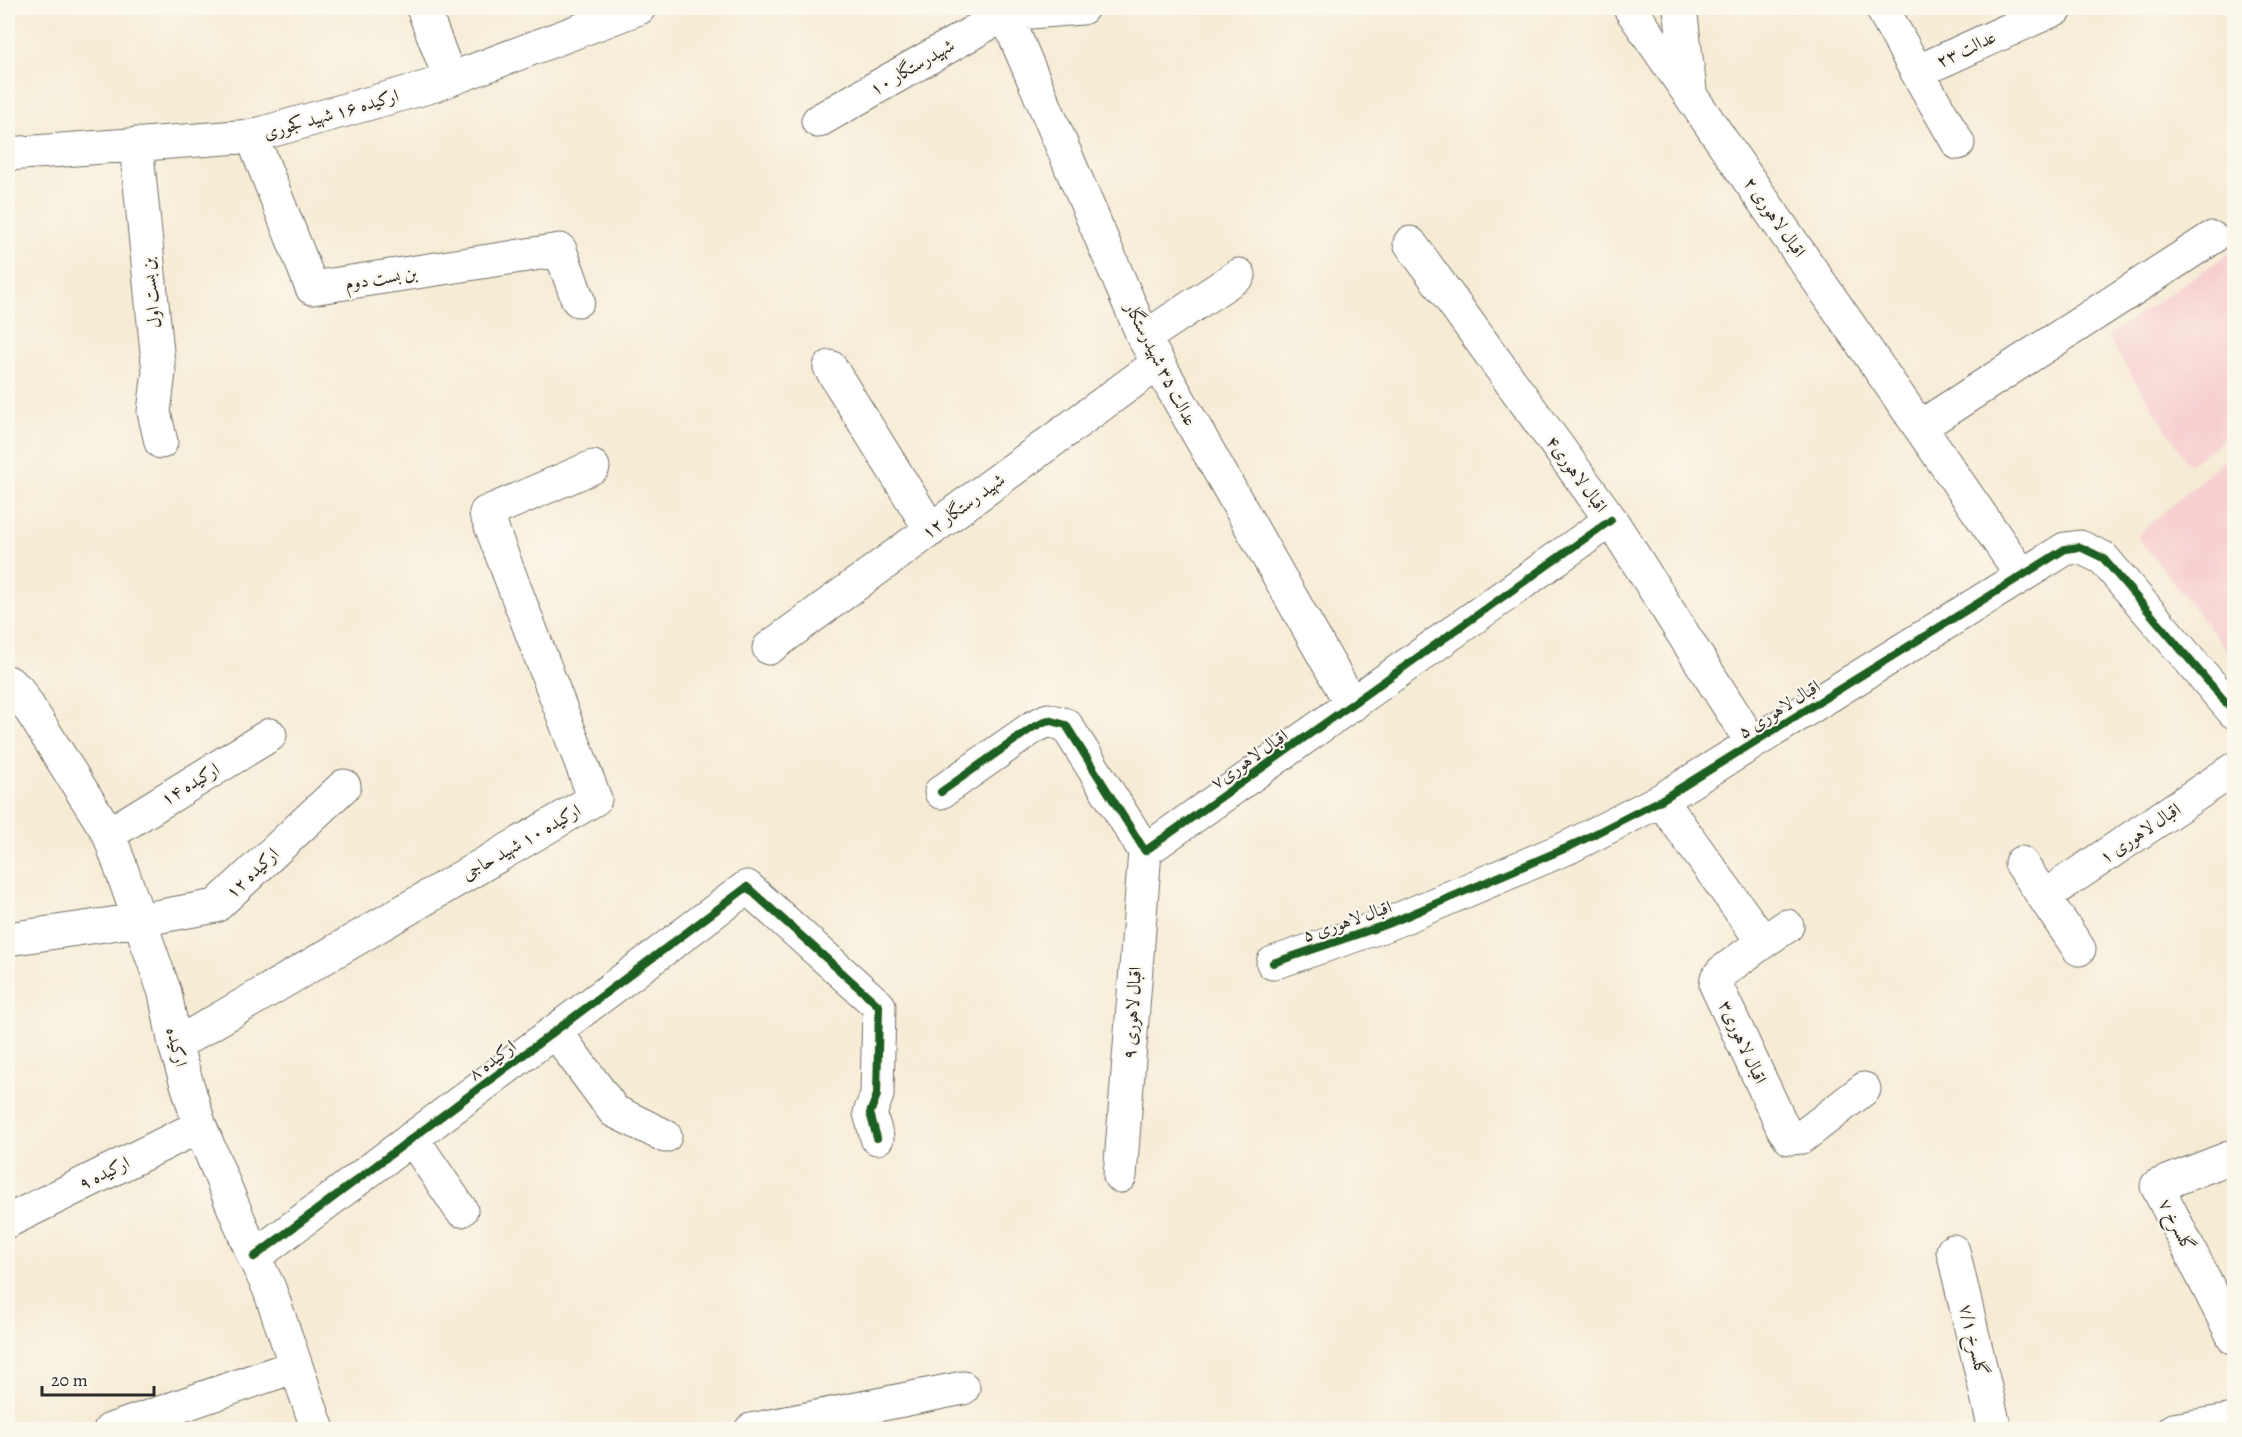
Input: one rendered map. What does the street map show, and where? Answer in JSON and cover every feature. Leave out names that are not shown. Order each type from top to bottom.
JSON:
[{"type":"street","points":[[423,8],[450,79]]},
{"type":"street","name":"ارکیده ۱۶ شهید کجوری","points":[[8,154],[252,136],[450,79],[639,8]]},
{"type":"street","points":[[1004,11],[1082,8]]},
{"type":"street","name":"اقبال لاهوری ۲","points":[[1630,8],[2022,575]]},
{"type":"street","points":[[1680,8],[1690,95]]},
{"type":"street","points":[[1882,8],[1917,72]]},
{"type":"street","name":"عدالت ۲۳","points":[[1958,143],[1917,72],[2057,8]]},
{"type":"street","name":"شهیدرستگار ۱۰","points":[[818,121],[1004,11]]},
{"type":"street","name":"عدالت ۳۵ شهیدرستگار","points":[[1004,11],[1150,351],[1352,705]]},
{"type":"street","name":"بن بست دوم","points":[[252,136],[312,288],[560,250],[578,300]]},
{"type":"street","name":"بن بست اول","points":[[136,144],[159,372],[154,412],[161,442]]},
{"type":"street","points":[[1920,427],[2212,238]]},
{"type":"street","name":"اقبال لاهوری۴","points":[[1410,243],[1611,520],[1752,743]]},
{"type":"street","name":"شهید رستگار ۱۲","points":[[769,648],[931,530],[1239,275]]},
{"type":"street","points":[[830,367],[931,530]]},
{"type":"street","name":"ارکیده ۱۰ شهید حاجی","points":[[175,1045],[595,799],[486,513],[593,467]]},
{"type":"street","name":"اقبال لاهوری۷","points":[[1145,851],[1611,520]]},
{"type":"street","name":"اقبال لاهوری ۵","points":[[1272,963],[1388,924],[1571,846],[1661,800],[2065,549],[2080,547],[2103,558],[2235,712]]},
{"type":"street","name":"ارکیده","points":[[8,682],[18,690],[18,712],[109,834],[165,993],[175,1045],[200,1126],[269,1288],[318,1430]]},
{"type":"street","points":[[941,792],[1032,728],[1048,720],[1066,725],[1145,851]]},
{"type":"street","name":"ارکیده ۱۴","points":[[109,834],[270,735]]},
{"type":"street","name":"اقبال لاهوری ۱","points":[[2045,896],[2235,769]]},
{"type":"street","name":"ارکیده ۱۲","points":[[8,939],[140,920],[216,906],[344,786]]},
{"type":"street","name":"اقبال لاهوری۳","points":[[1661,800],[1775,934],[1722,972],[1717,978],[1716,985],[1783,1128],[1790,1138],[1802,1137],[1864,1089]]},
{"type":"street","name":"اقبال لاهوری ۹","points":[[1120,1176],[1145,851]]},
{"type":"street","points":[[2021,863],[2079,949]]},
{"type":"street","name":"ارکیده ۸","points":[[254,1257],[747,887],[879,1006],[877,1095],[870,1113],[877,1138]]},
{"type":"street","points":[[555,1031],[614,1111],[664,1136]]},
{"type":"street","name":"ارکیده ۹","points":[[8,1221],[200,1126]]},
{"type":"street","points":[[412,1138],[461,1210]]},
{"type":"street","name":"گلسرخ ۷","points":[[2235,1156],[2157,1186],[2235,1338]]},
{"type":"street","name":"گلسرخ ۷/۱","points":[[1953,1251],[1995,1430]]},
{"type":"street","points":[[110,1430],[296,1366]]},
{"type":"street","points":[[751,1430],[963,1388]]},
{"type":"street","points":[[2173,1430],[2235,1420]]},
{"type":"shaded area","points":[[2234,250],[2234,431],[2189,465],[2107,336]]},
{"type":"shaded area","points":[[2234,451],[2234,659],[2137,536]]},
{"type":"cycle path","points":[[941,792],[1032,728],[1048,720],[1066,725],[1145,851],[1611,520]]},
{"type":"cycle path","points":[[1273,963],[1388,924],[1571,846],[1661,800],[2065,549],[2080,547],[2103,558],[2234,712]]},
{"type":"cycle path","points":[[254,1257],[747,887],[879,1006],[877,1095],[870,1113],[877,1138]]}]
